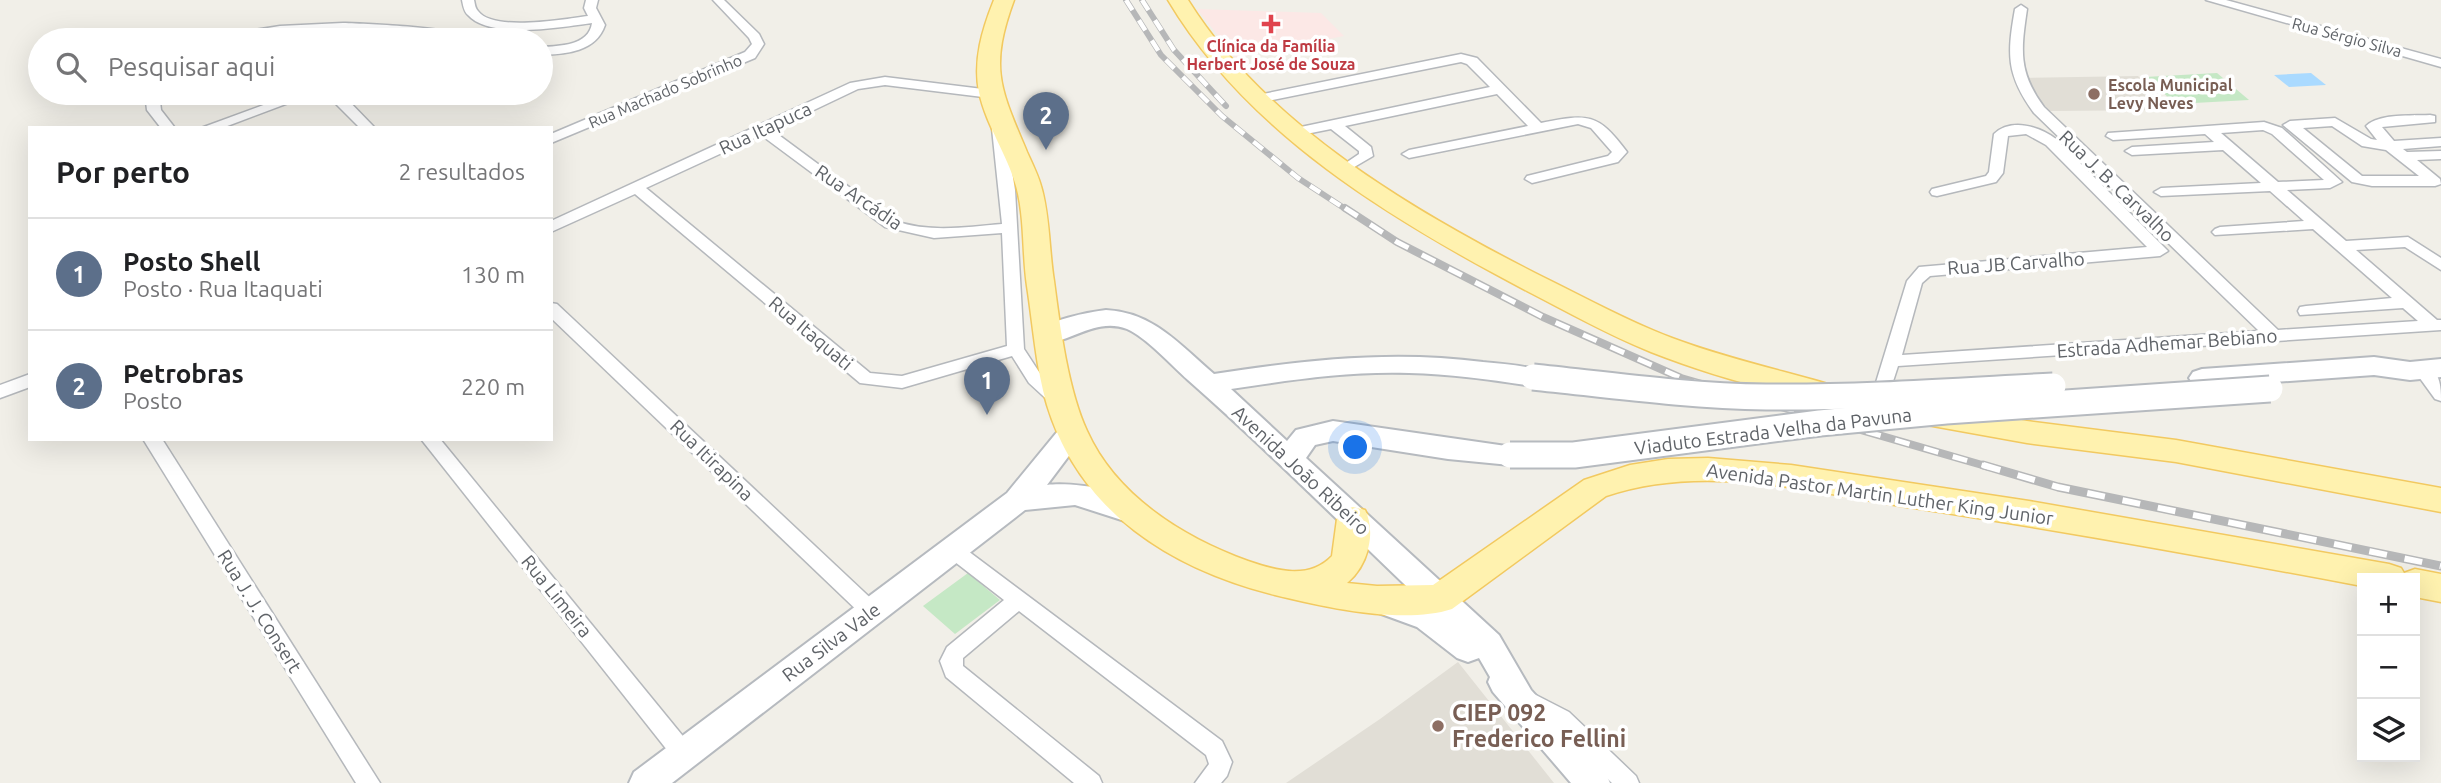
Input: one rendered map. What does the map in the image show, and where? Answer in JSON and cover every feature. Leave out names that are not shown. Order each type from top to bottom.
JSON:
[{"type":"main road","points":[[1178,0],[1208,47],[1234,77],[1296,132],[1344,169],[1441,233],[1610,323],[1702,359],[1772,381],[1878,405],[1987,426],[2176,451],[2441,500]]},
{"type":"main road","points":[[1000,1],[989,51],[994,105],[1029,187],[1048,335],[1060,403],[1072,433],[1091,466],[1131,512],[1178,545],[1217,563],[1297,587],[1378,600],[1440,599]]},
{"type":"main road","name":"Avenida João Ribeiro","points":[[1048,335],[1078,322],[1097,318],[1129,319],[1142,326],[1209,384],[1489,644],[1517,694]]},
{"type":"main road","name":"Viaduto Estrada Velha da Pavuna","points":[[1209,384],[1271,374],[1390,364],[1457,367],[1533,377],[1764,397],[1835,397],[2202,378]]},
{"type":"main road","name":"Estrada Adhemar Bebiano","points":[[2202,378],[2374,366],[2425,369]]},
{"type":"main road","name":"Viaduto Estrada Velha da Pavuna","points":[[1291,460],[1306,437],[1333,431],[1448,449],[1510,455],[1574,455],[1820,423],[1946,411],[2390,380],[2425,369]]},
{"type":"main road","name":"Rua Silva Vale","points":[[646,783],[1017,501],[1072,433]]},
{"type":"main road","name":"Avenida Pastor Martin Luther King Junior","points":[[1440,599],[1595,488],[1643,472],[1684,469],[1748,472],[1969,504],[2125,529],[2362,573]]},
{"type":"main road","name":"Rua Silva Vale","points":[[1017,501],[1048,494],[1074,493],[1095,497],[1131,512]]},
{"type":"main road","points":[[1297,587],[1324,579],[1345,566],[1352,550],[1353,519]]},
{"type":"main road","points":[[2420,584],[2441,588]]},
{"type":"main road","name":"Avenida João Ribeiro","points":[[1378,600],[1409,609],[1442,626],[1517,694],[1593,783]]},
{"type":"street","points":[[468,0],[468,9],[472,15],[495,23],[516,26],[597,19]]},
{"type":"street","points":[[553,50],[589,41],[598,30],[597,19],[590,8],[592,0]]},
{"type":"street","name":"Rua Sérgio Silva","points":[[2212,0],[2441,63]]},
{"type":"street","name":"Rua Machado Sobrinho","points":[[553,138],[750,55],[758,44],[755,37],[718,1]]},
{"type":"street","name":"Rua J. B. Carvalho","points":[[2021,9],[2014,64],[2018,80],[2027,96],[2274,336]]},
{"type":"street","points":[[300,28],[386,28]]},
{"type":"street","points":[[1258,99],[1461,58],[1472,61],[1538,128]]},
{"type":"street","name":"Rua Itapuca","points":[[553,226],[855,86],[870,82],[895,82],[994,105]]},
{"type":"street","points":[[1296,132],[1500,89]]},
{"type":"street","points":[[153,105],[154,110],[166,126]]},
{"type":"street","points":[[214,126],[274,105]]},
{"type":"street","points":[[345,105],[366,126]]},
{"type":"street","points":[[994,105],[998,143],[1007,180],[1016,349],[1035,379],[1060,403]]},
{"type":"street","points":[[2430,119],[2375,124],[2374,129],[2390,146],[2437,183]]},
{"type":"street","points":[[1409,154],[1578,120],[1591,122],[1620,152],[1613,159],[1532,179]]},
{"type":"street","points":[[2437,183],[2357,178],[2290,125],[2335,122],[2367,143],[2390,146],[2441,142]]},
{"type":"street","points":[[1334,124],[1366,150],[1366,156],[1361,161],[1344,169]]},
{"type":"street","points":[[2113,136],[2260,126],[2273,128],[2335,181],[2330,184],[2161,191]]},
{"type":"street","name":"Rua Arcádia","points":[[762,129],[890,224],[906,230],[949,233],[1009,228]]},
{"type":"street","name":"Rua JB Carvalho","points":[[1878,405],[1915,281],[1925,271],[2153,254],[2160,251],[2037,131],[2009,130],[2001,134],[1996,173],[1991,179],[1937,191]]},
{"type":"street","points":[[2210,130],[2406,302],[2437,325]]},
{"type":"street","points":[[2132,151],[2228,145]]},
{"type":"street","points":[[2403,157],[2441,155]]},
{"type":"street","name":"Rua Itaquati","points":[[637,188],[866,379],[902,382],[1016,349]]},
{"type":"street","points":[[2220,232],[2318,225]]},
{"type":"street","points":[[2343,246],[2409,242],[2441,265]]},
{"type":"street","points":[[2306,311],[2406,302]]},
{"type":"street","name":"Rua Itirapina","points":[[553,310],[872,612]]},
{"type":"street","name":"Estrada Adhemar Bebiano","points":[[1893,361],[2437,325]]},
{"type":"street","points":[[2425,369],[2441,395]]},
{"type":"street","points":[[0,392],[28,381]]},
{"type":"street","name":"Rua J. J. Consert","points":[[153,441],[369,783]]},
{"type":"street","name":"Rua Limeira","points":[[432,441],[683,753]]},
{"type":"street","points":[[953,550],[1214,748],[1221,762],[1219,769],[1206,783]]},
{"type":"street","points":[[1017,601],[954,653],[951,666],[1091,783]]},
{"type":"street","name":"Avenida João Ribeiro","points":[[1517,694],[1561,719],[1628,783]]},
{"type":"shaded area","name":"Clínica da Família Herbert José de Souza","points":[[1197,9],[1321,13],[1344,36],[1236,58]]},
{"type":"shaded area","name":"Escola Municipal Levy Neves","points":[[2138,76],[2171,110],[2049,111],[2020,78]]},
{"type":"shaded area","name":"CIEP 092 Frederico Fellini","points":[[1458,662],[1554,783],[1286,783],[1380,719]]},
{"type":"green space","points":[[2217,73],[2249,100],[2176,104],[2145,77]]},
{"type":"green space","points":[[968,573],[1000,600],[955,634],[923,606]]},
{"type":"water","points":[[2311,73],[2326,85],[2289,87],[2274,75]]},
{"type":"railway","points":[[1126,0],[1161,55],[1222,116],[1298,178],[1347,210]]},
{"type":"railway","points":[[1142,0],[1174,50],[1226,106]]},
{"type":"railway","points":[[1345,208],[1397,242],[1543,317],[1681,378],[1989,467]]},
{"type":"railway","points":[[1983,465],[2058,487],[2441,566]]},
{"type":"place","name":"Clínica da Família Herbert José de Souza","points":[[1271,24]]},
{"type":"place","name":"Escola Municipal Levy Neves","points":[[2094,94]]},
{"type":"place","name":"Petrobras","points":[[1046,150]]},
{"type":"place","name":"Posto Shell","points":[[987,415]]},
{"type":"place","name":"CIEP 092 Frederico Fellini","points":[[1438,726]]}]
